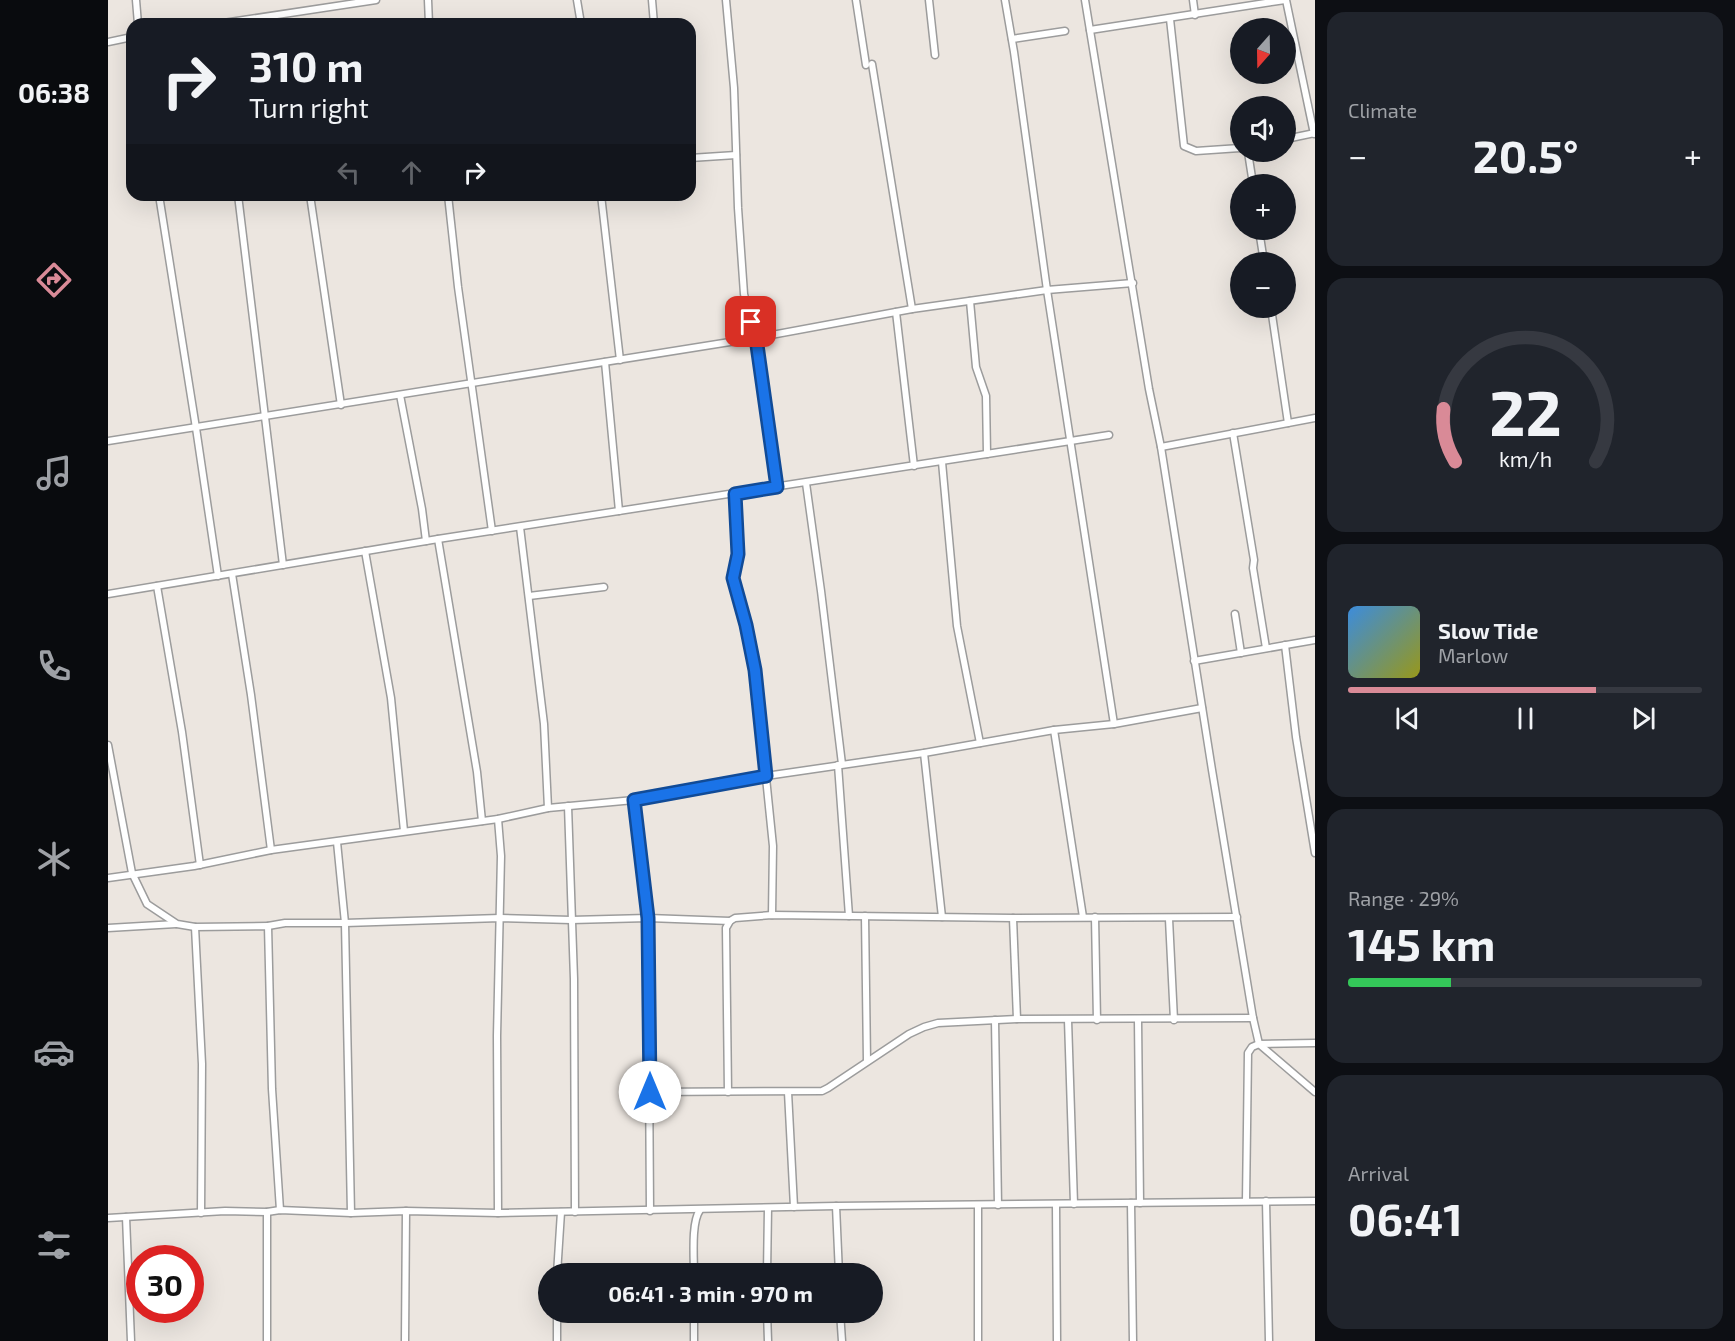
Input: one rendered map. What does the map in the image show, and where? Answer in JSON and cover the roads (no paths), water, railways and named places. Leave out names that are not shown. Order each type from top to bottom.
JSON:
[{"type":"street","points":[[136,0],[138,18]]},
{"type":"street","points":[[255,18],[376,0]]},
{"type":"street","points":[[428,0],[429,18]]},
{"type":"street","points":[[577,0],[580,18]]},
{"type":"street","points":[[652,0],[654,18]]},
{"type":"street","points":[[726,0],[734,88],[744,294],[756,338],[777,487]]},
{"type":"street","points":[[856,0],[912,309]]},
{"type":"street","points":[[929,0],[935,55]]},
{"type":"street","points":[[1005,0],[1114,724]]},
{"type":"street","points":[[1085,0],[1149,389],[1161,447],[1253,1018],[1259,1044],[1315,1092]]},
{"type":"street","points":[[1192,0],[1195,15]]},
{"type":"street","points":[[1090,30],[1285,0],[1314,134],[1296,138]]},
{"type":"street","points":[[1170,19],[1184,146],[1196,151],[1230,149]]},
{"type":"street","points":[[1012,39],[1065,31]]},
{"type":"street","points":[[108,42],[126,38]]},
{"type":"street","points":[[696,158],[736,155]]},
{"type":"street","points":[[160,201],[218,576]]},
{"type":"street","points":[[239,201],[283,565]]},
{"type":"street","points":[[311,201],[341,405]]},
{"type":"street","points":[[449,201],[458,287],[492,531]]},
{"type":"street","points":[[602,201],[620,360]]},
{"type":"street","points":[[108,441],[756,338],[912,309],[1047,290],[1133,283]]},
{"type":"street","points":[[970,301],[976,367],[986,396],[987,454]]},
{"type":"street","points":[[896,312],[914,466]]},
{"type":"street","points":[[1272,318],[1288,423]]},
{"type":"street","points":[[605,362],[619,512]]},
{"type":"street","points":[[400,395],[426,541]]},
{"type":"street","points":[[1161,447],[1315,418]]},
{"type":"street","points":[[1233,433],[1266,648]]},
{"type":"street","points":[[108,594],[438,539],[1109,435]]},
{"type":"street","points":[[942,462],[957,626],[980,743]]},
{"type":"street","points":[[806,483],[822,591],[840,765],[849,916]]},
{"type":"street","points":[[735,494],[738,554],[733,578],[755,670],[773,846],[772,915]]},
{"type":"street","points":[[520,527],[544,724],[548,808]]},
{"type":"street","points":[[438,539],[477,772],[482,821]]},
{"type":"street","points":[[365,551],[391,698],[404,831]]},
{"type":"street","points":[[232,574],[251,695],[271,850]]},
{"type":"street","points":[[157,586],[182,732],[200,864]]},
{"type":"street","points":[[529,596],[604,587]]},
{"type":"street","points":[[1235,614],[1241,653]]},
{"type":"street","points":[[1194,661],[1315,640]]},
{"type":"street","points":[[1285,645],[1296,737],[1315,853]]},
{"type":"street","points":[[108,878],[271,850],[498,819],[548,808],[634,800],[766,776],[924,753],[1054,730],[1114,724],[1202,708]]},
{"type":"street","points":[[1054,730],[1083,917]]},
{"type":"street","points":[[108,745],[132,873],[147,904],[177,924]]},
{"type":"street","points":[[924,753],[942,917]]},
{"type":"street","points":[[634,800],[648,918],[650,1211]]},
{"type":"street","points":[[568,806],[574,979],[575,1212]]},
{"type":"street","points":[[498,819],[501,856],[497,1036],[498,1213]]},
{"type":"street","points":[[337,842],[345,923],[351,1213]]},
{"type":"street","points":[[728,1092],[726,928],[735,918],[772,915],[1237,918]]},
{"type":"street","points":[[864,916],[867,1061]]},
{"type":"street","points":[[1095,917],[1097,1020]]},
{"type":"street","points":[[108,928],[177,924],[195,927],[268,926],[285,923],[500,918],[571,920],[648,918],[730,921]]},
{"type":"street","points":[[1013,918],[1017,1019]]},
{"type":"street","points":[[1169,919],[1174,1020]]},
{"type":"street","points":[[268,926],[272,1089],[280,1210]]},
{"type":"street","points":[[195,927],[202,1064],[201,1213]]},
{"type":"street","points":[[650,1092],[817,1092],[828,1089],[867,1061],[924,1027],[938,1023],[1017,1019],[1253,1018]]},
{"type":"street","points":[[995,1020],[998,1205]]},
{"type":"street","points":[[1068,1020],[1074,1204]]},
{"type":"street","points":[[1138,1020],[1140,1203]]},
{"type":"street","points":[[1246,1201],[1247,1056],[1252,1047],[1259,1044],[1315,1043]]},
{"type":"street","points":[[788,1092],[794,1207]]},
{"type":"street","points":[[1266,1201],[1269,1341]]},
{"type":"street","points":[[108,1218],[280,1210],[351,1213],[406,1211],[498,1213],[836,1206],[1315,1201]]},
{"type":"street","points":[[1131,1203],[1132,1341]]},
{"type":"street","points":[[978,1205],[978,1341]]},
{"type":"street","points":[[1056,1205],[1057,1341]]},
{"type":"street","points":[[836,1206],[839,1263]]},
{"type":"street","points":[[766,1263],[768,1208]]},
{"type":"street","points":[[694,1263],[696,1214],[700,1210]]},
{"type":"street","points":[[405,1341],[406,1211]]},
{"type":"street","points":[[267,1212],[267,1341]]},
{"type":"street","points":[[558,1263],[561,1212]]},
{"type":"street","points":[[126,1217],[131,1341]]},
{"type":"street","points":[[557,1323],[557,1341]]},
{"type":"street","points":[[694,1323],[694,1341]]},
{"type":"street","points":[[767,1323],[768,1341]]},
{"type":"street","points":[[841,1323],[842,1341]]}]
